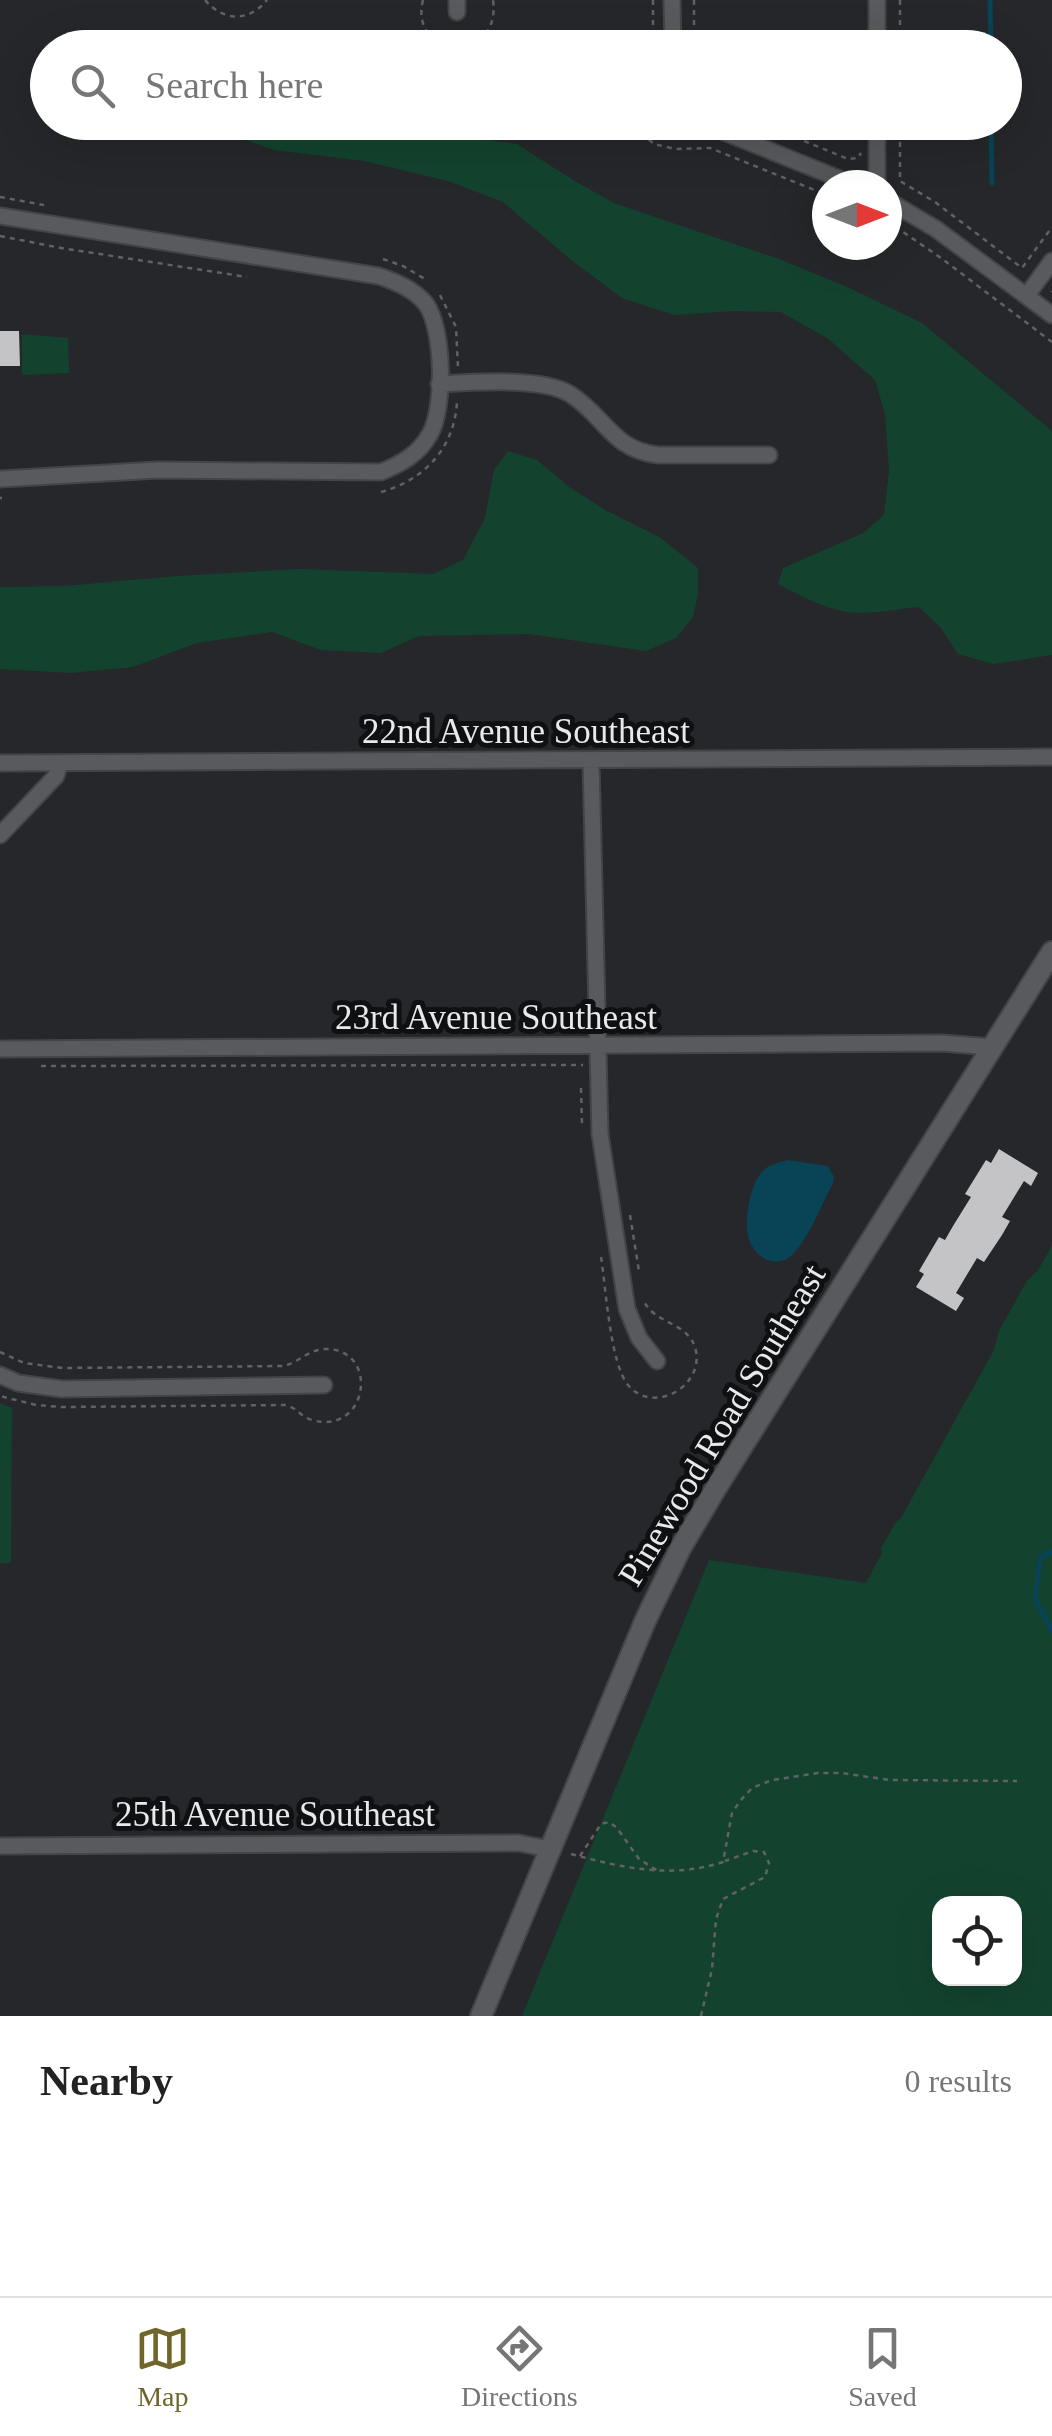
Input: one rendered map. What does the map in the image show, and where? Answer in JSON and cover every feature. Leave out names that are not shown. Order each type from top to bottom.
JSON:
[{"type":"street","points":[[672,0],[673,30]]},
{"type":"street","points":[[876,0],[876,30]]},
{"type":"street","points":[[744,140],[818,170]]},
{"type":"street","points":[[876,140],[876,170]]},
{"type":"street","points":[[902,209],[936,229],[1052,315]]},
{"type":"street","points":[[0,216],[379,276],[416,294],[428,306],[439,337],[438,409],[430,436],[410,458],[381,472],[158,470],[0,479]]},
{"type":"street","points":[[1027,296],[1052,261]]},
{"type":"street","points":[[439,384],[531,383],[559,389],[583,405],[620,442],[644,454],[769,456]]},
{"type":"street","name":"22nd Avenue Southeast","points":[[0,763],[1052,757]]},
{"type":"street","points":[[591,760],[600,1134],[627,1308],[639,1338],[658,1361]]},
{"type":"street","points":[[0,834],[56,776],[60,763]]},
{"type":"street","name":"Pinewood Road Southeast","points":[[481,2016],[646,1618],[682,1547],[1052,952]]},
{"type":"street","name":"23rd Avenue Southeast","points":[[0,1049],[958,1043],[992,1047]]},
{"type":"street","points":[[0,1375],[18,1383],[62,1388],[324,1386]]},
{"type":"street","name":"25th Avenue Southeast","points":[[0,1846],[494,1843],[549,1849]]},
{"type":"path","points":[[205,0],[224,14],[244,17],[256,12],[267,0]]},
{"type":"path","points":[[422,0],[420,15],[426,30]]},
{"type":"path","points":[[488,30],[493,21],[493,0]]},
{"type":"path","points":[[653,0],[653,30]]},
{"type":"path","points":[[694,0],[694,30]]},
{"type":"path","points":[[900,0],[900,30]]},
{"type":"path","points":[[649,140],[675,149],[710,148],[812,189]]},
{"type":"path","points":[[802,140],[848,159],[858,158]]},
{"type":"path","points":[[900,140],[900,181],[936,202],[1022,268],[1052,228]]},
{"type":"path","points":[[902,231],[1052,342]]},
{"type":"path","points":[[0,236],[248,277]]},
{"type":"path","points":[[38,1066],[582,1065]]},
{"type":"path","points":[[0,1352],[24,1363],[63,1368],[247,1367],[284,1366],[329,1348],[358,1366],[362,1386],[360,1398],[348,1414],[325,1421],[302,1416],[296,1408],[286,1405],[62,1408],[0,1396]]},
{"type":"path","points":[[723,1862],[732,1813],[752,1788],[772,1780],[841,1773],[890,1780],[1016,1781]]},
{"type":"path","points":[[659,1871],[639,1859],[609,1822],[600,1824],[580,1856],[659,1871],[698,1870],[753,1851],[764,1852],[769,1862],[765,1876],[723,1899],[716,1919],[712,1970],[701,2016]]},
{"type":"green space","points":[[246,140],[486,140],[517,144],[614,203],[779,259],[922,323],[1052,431],[1052,655],[993,664],[958,654],[941,628],[919,607],[848,612],[778,584],[783,568],[863,533],[884,515],[889,470],[885,414],[875,380],[827,338],[781,312],[674,315],[622,298],[503,202],[448,181],[364,161],[274,150]]},
{"type":"green space","points":[[22,334],[68,338],[69,373],[22,375]]},
{"type":"green space","points":[[508,451],[537,460],[569,487],[661,538],[698,568],[693,617],[676,638],[646,651],[529,634],[419,636],[381,653],[321,650],[272,632],[197,643],[133,667],[71,673],[0,669],[0,587],[299,569],[433,574],[463,560],[485,518],[494,470]]},
{"type":"green space","points":[[1052,1245],[1052,2016],[522,2016],[709,1560],[866,1583],[881,1548],[994,1350],[999,1331]]},
{"type":"green space","points":[[0,1403],[12,1408],[11,1563],[0,1563]]},
{"type":"water","points":[[788,1160],[828,1166],[834,1177],[800,1246],[788,1258],[776,1262],[758,1254],[750,1242],[749,1203],[760,1174]]},
{"type":"building","points":[[0,331],[19,331],[20,366],[0,366]]},
{"type":"building","points":[[999,1149],[1038,1173],[1031,1186],[1024,1181],[1002,1217],[1010,1221],[1002,1235],[984,1262],[977,1258],[956,1293],[964,1298],[956,1311],[916,1287],[924,1274],[919,1271],[939,1237],[945,1240],[971,1197],[965,1194],[986,1160],[991,1163]]},
{"type":"waterway","points":[[990,0],[991,30]]},
{"type":"waterway","points":[[991,140],[992,183]]},
{"type":"waterway","points":[[1052,1551],[1040,1558],[1035,1599],[1052,1631]]}]
